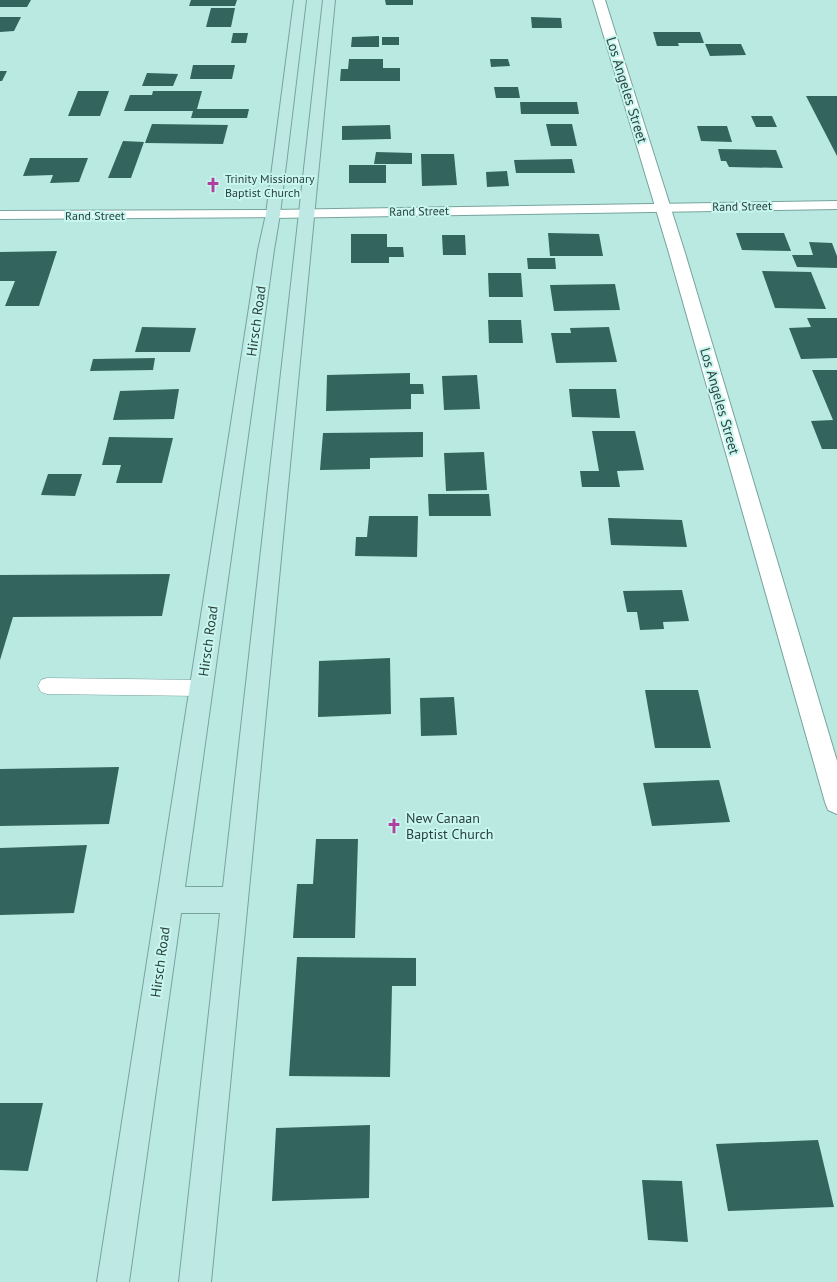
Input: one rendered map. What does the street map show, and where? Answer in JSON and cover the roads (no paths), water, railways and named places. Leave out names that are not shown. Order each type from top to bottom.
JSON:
[{"type":"main road","name":"Hirsch Road","points":[[113,1282],[273,214],[300,0]]},
{"type":"main road","points":[[195,1282],[329,0]]},
{"type":"main road","points":[[170,900],[235,900]]},
{"type":"street","name":"Los Angeles Street","points":[[600,0],[677,253],[837,802]]},
{"type":"street","name":"Rand Street","points":[[0,215],[273,214],[837,205]]},
{"type":"lane","points":[[47,686],[201,688]]},
{"type":"place","name":"Trinity Missionary Baptist Church","points":[[213,185]]},
{"type":"place","name":"New Canaan Baptist Church","points":[[394,826]]}]
